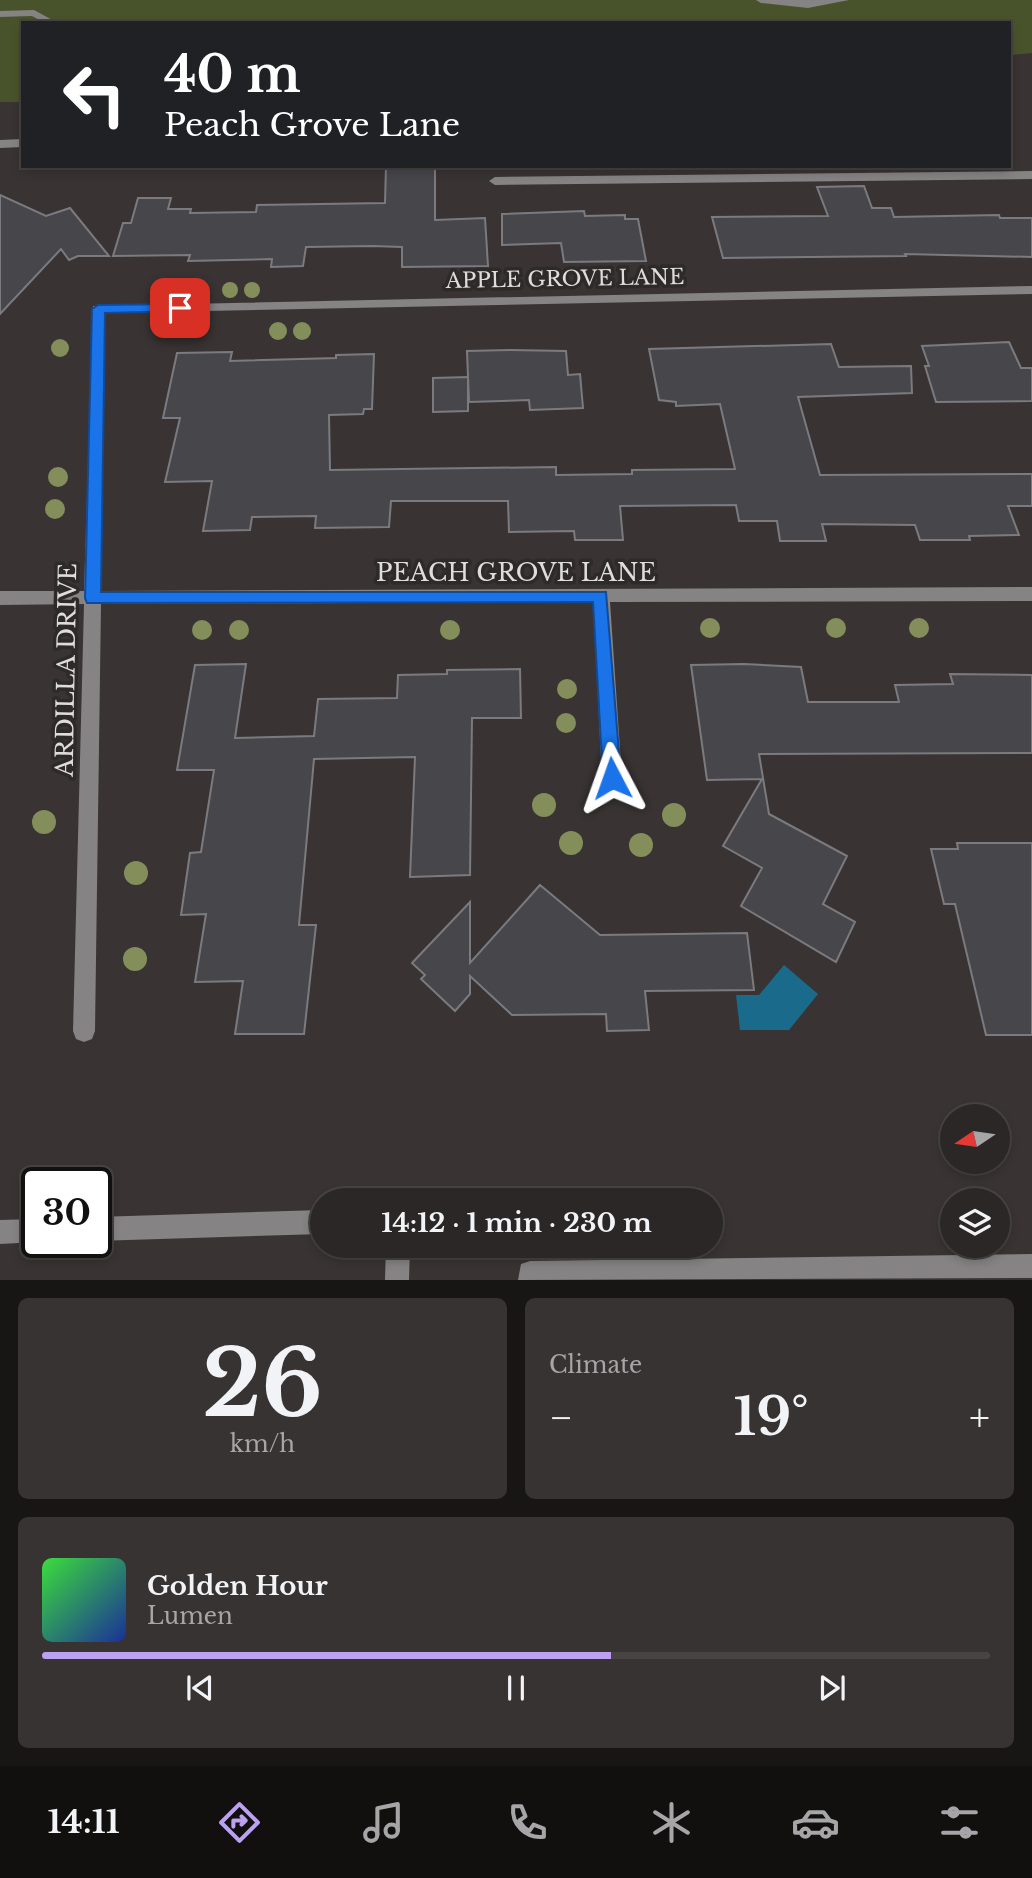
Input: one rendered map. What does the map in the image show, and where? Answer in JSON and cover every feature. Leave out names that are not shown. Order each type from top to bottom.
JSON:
[{"type":"street","points":[[761,0],[808,5],[845,0]]},
{"type":"street","points":[[0,14],[34,13],[49,21]]},
{"type":"street","points":[[0,144],[21,143]]},
{"type":"street","points":[[495,181],[1032,175]]},
{"type":"street","name":"APPLE GROVE LANE","points":[[98,309],[1032,290]]},
{"type":"street","name":"ARDILLA DRIVE","points":[[84,1031],[98,309]]},
{"type":"street","name":"PEACH GROVE LANE","points":[[0,598],[1032,594]]},
{"type":"street","points":[[601,596],[612,778]]},
{"type":"street","points":[[112,1229],[310,1223]]},
{"type":"street","points":[[0,1232],[21,1231]]},
{"type":"street","points":[[397,1279],[398,1258]]},
{"type":"street","points":[[530,1279],[530,1273],[1032,1266]]},
{"type":"green space","points":[[0,0],[1032,0],[1032,53],[1011,55],[1011,21],[21,21],[21,102],[0,102]]},
{"type":"water","points":[[784,965],[818,994],[789,1030],[740,1030],[736,995],[759,995]]},
{"type":"building","points":[[386,168],[435,168],[435,220],[485,218],[488,266],[402,267],[402,247],[372,246],[306,247],[303,266],[271,267],[272,259],[188,261],[190,255],[113,256],[123,223],[131,223],[138,198],[171,198],[168,209],[191,209],[190,213],[256,212],[257,205],[385,203]]},
{"type":"building","points":[[864,186],[872,208],[891,208],[894,217],[999,215],[1000,218],[1032,218],[1032,257],[905,254],[906,256],[723,258],[712,217],[828,216],[817,187]]},
{"type":"building","points":[[0,195],[46,216],[70,208],[109,256],[78,256],[69,260],[61,249],[0,314]]},
{"type":"building","points":[[584,211],[585,216],[625,215],[625,219],[638,219],[646,261],[564,262],[561,243],[502,245],[502,214]]},
{"type":"building","points":[[1009,342],[1021,368],[1032,368],[1032,401],[936,402],[922,346]]},
{"type":"building","points":[[831,344],[839,367],[911,366],[912,393],[798,397],[820,475],[1032,474],[1032,506],[1008,506],[1019,535],[969,536],[970,540],[920,540],[915,525],[822,524],[826,541],[780,541],[777,521],[739,521],[736,505],[620,506],[623,540],[575,540],[574,531],[509,532],[508,501],[391,501],[389,527],[315,528],[316,516],[252,517],[250,530],[203,531],[212,481],[165,482],[180,418],[163,418],[177,353],[232,352],[230,361],[336,358],[336,355],[374,354],[372,409],[364,409],[363,414],[329,415],[330,470],[556,467],[556,475],[632,474],[632,470],[735,469],[720,404],[676,406],[676,402],[659,400],[649,349]]},
{"type":"building","points":[[467,351],[566,351],[568,375],[580,374],[583,408],[530,410],[529,400],[469,402]]},
{"type":"building","points":[[468,377],[468,411],[433,412],[433,378]]},
{"type":"building","points":[[246,664],[235,738],[314,736],[318,699],[397,698],[398,675],[447,674],[447,670],[520,669],[521,718],[472,718],[470,875],[410,877],[415,757],[314,759],[299,925],[316,925],[304,1034],[235,1034],[243,981],[195,982],[206,914],[181,915],[190,853],[201,852],[214,770],[177,770],[195,665]]},
{"type":"building","points":[[691,665],[801,667],[808,702],[899,702],[895,685],[953,684],[950,674],[1032,675],[1032,753],[759,754],[769,814],[847,856],[823,904],[855,922],[836,962],[741,906],[762,868],[723,846],[762,779],[707,780]]},
{"type":"building","points":[[957,843],[1032,843],[1032,1035],[986,1035],[955,904],[944,904],[931,849],[958,849]]},
{"type":"building","points":[[540,885],[600,935],[747,933],[754,990],[645,991],[649,1030],[607,1031],[606,1014],[512,1015],[470,976],[470,994],[455,1011],[421,979],[425,975],[412,963],[470,902],[470,963]]},
{"type":"route","points":[[180,308],[98,309],[93,598],[601,596],[612,778]]}]
